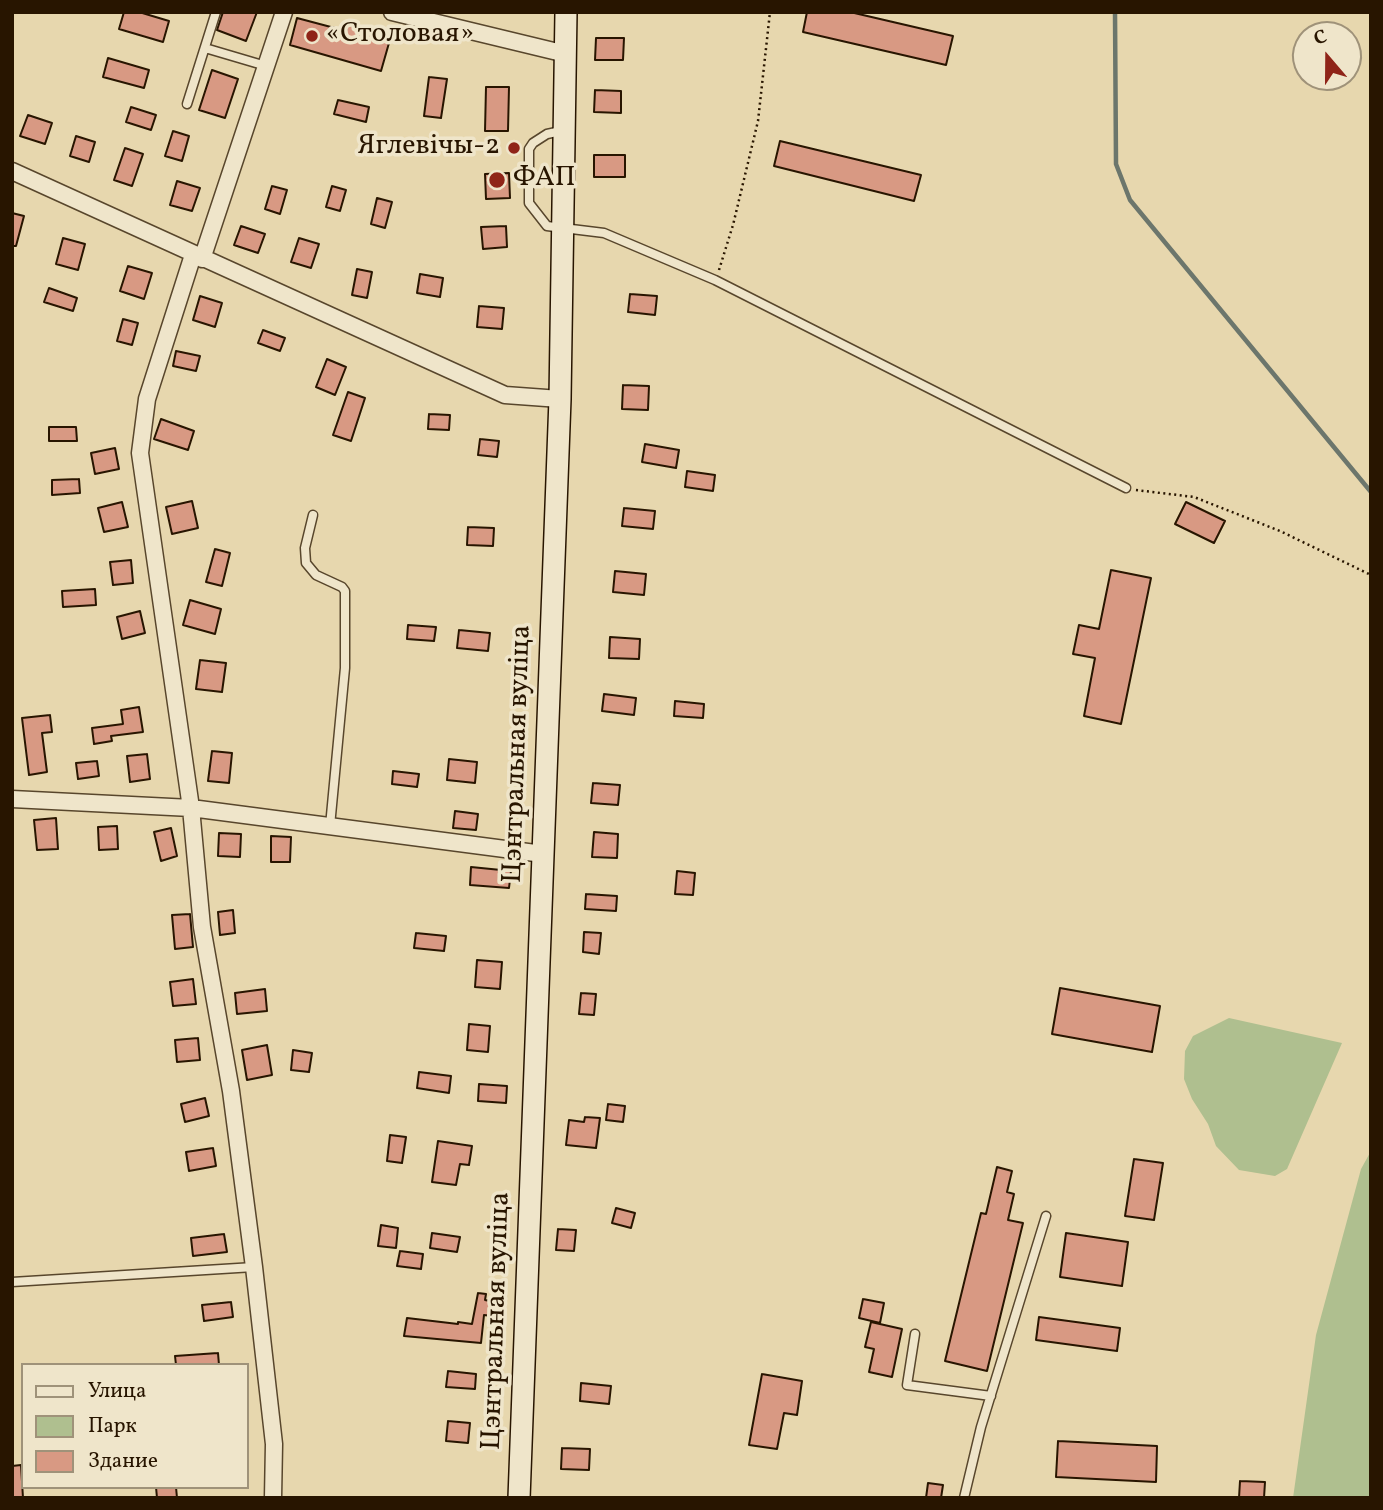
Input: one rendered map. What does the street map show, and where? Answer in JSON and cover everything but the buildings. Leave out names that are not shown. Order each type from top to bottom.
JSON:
[{"type":"street","points":[[273,1498],[274,1444],[254,1267],[231,1091],[202,927],[191,808],[141,453],[147,399],[284,12]]},
{"type":"street","points":[[392,12],[566,54]]},
{"type":"street","name":"Цэнтральная вуліца","points":[[519,1498],[560,399],[566,12]]},
{"type":"street","points":[[12,171],[505,395],[560,399]]},
{"type":"street","points":[[12,799],[191,808],[543,854]]},
{"type":"lane","points":[[187,104],[216,12]]},
{"type":"lane","points":[[205,48],[266,66]]},
{"type":"lane","points":[[564,130],[547,134],[529,149],[529,203],[547,226],[604,233],[715,280],[1126,488]]},
{"type":"lane","points":[[313,515],[305,548],[306,563],[316,576],[342,587],[345,591],[345,668],[330,826]]},
{"type":"lane","points":[[964,1498],[991,1396],[1046,1216]]},
{"type":"lane","points":[[12,1282],[254,1267]]},
{"type":"lane","points":[[915,1334],[907,1385],[991,1396]]},
{"type":"path","points":[[715,280],[733,225],[758,121],[770,12]]},
{"type":"path","points":[[1126,488],[1203,500],[1280,531],[1371,575]]},
{"type":"green space","points":[[1229,1018],[1342,1043],[1287,1169],[1275,1176],[1239,1170],[1216,1146],[1208,1124],[1192,1099],[1184,1079],[1185,1051],[1193,1036]]},
{"type":"green space","points":[[1371,1151],[1371,1498],[1293,1498],[1316,1335],[1361,1169]]},
{"type":"waterway","points":[[1115,12],[1116,164],[1130,200],[1371,492]]},
{"type":"place","name":"«Столовая»","points":[[312,36]]},
{"type":"place","name":"Яглевічы-2","points":[[514,148]]},
{"type":"place","name":"ФАП","points":[[497,180]]}]
